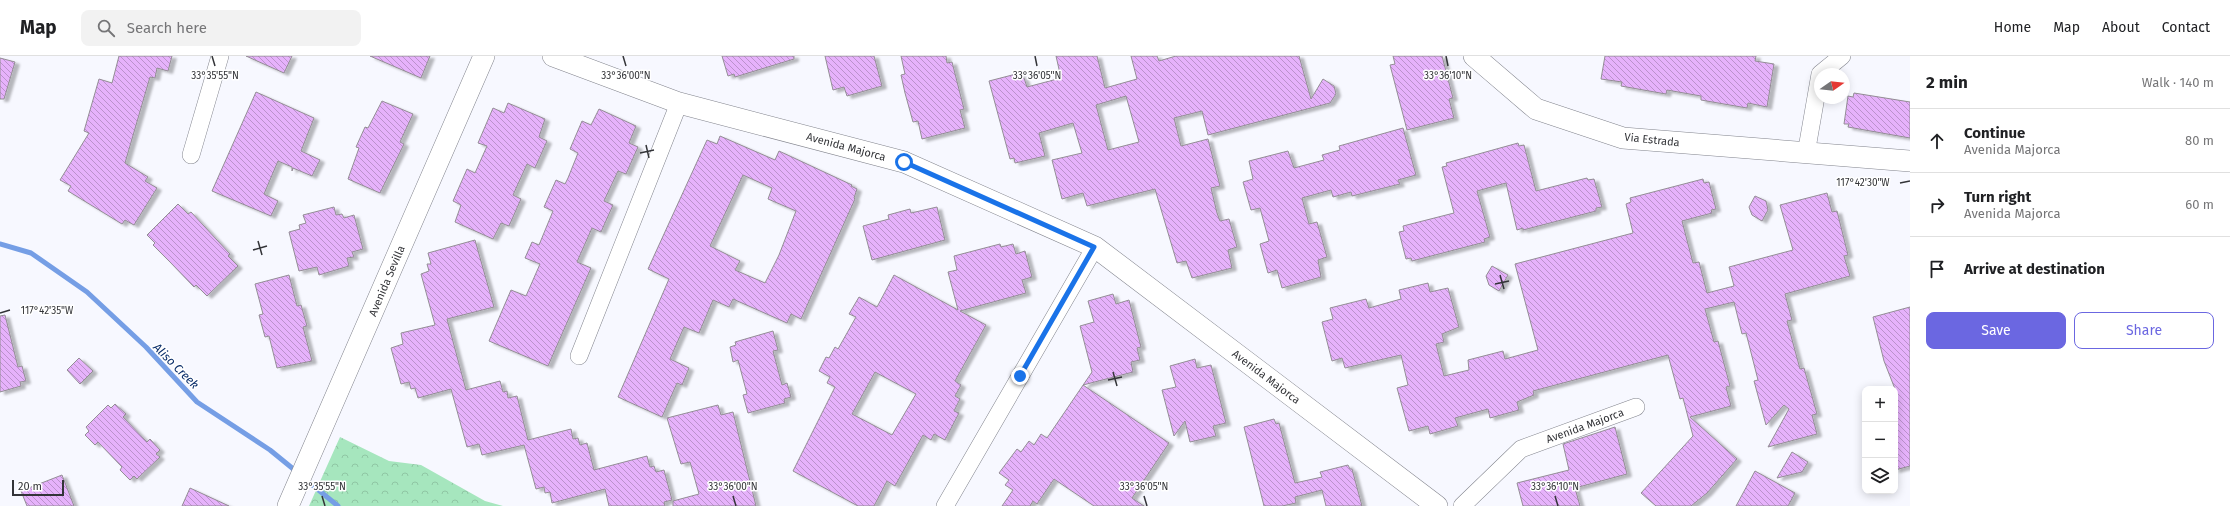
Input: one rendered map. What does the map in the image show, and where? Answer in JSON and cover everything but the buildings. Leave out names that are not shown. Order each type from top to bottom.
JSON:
[{"type":"street","points":[[191,155],[220,56]]},
{"type":"street","name":"Avenida Sevilla","points":[[288,506],[484,56]]},
{"type":"street","name":"Avenida Majorca","points":[[554,56],[679,104],[904,162],[1094,247],[1437,506]]},
{"type":"street","name":"Via Estrada","points":[[1474,56],[1536,109],[1623,138],[1806,154],[1910,161]]},
{"type":"street","points":[[1806,154],[1820,74],[1842,56]]},
{"type":"street","points":[[579,356],[679,104]]},
{"type":"street","points":[[945,506],[1094,247]]},
{"type":"street","name":"Avenida Majorca","points":[[1462,506],[1521,448],[1636,407]]},
{"type":"green space","points":[[340,437],[389,461],[421,465],[485,501],[503,506],[309,506]]},
{"type":"waterway","name":"Aliso Creek","points":[[0,244],[31,253],[87,292],[146,347],[197,402],[270,450],[297,472]]},
{"type":"waterway","name":"Aliso Creek","points":[[305,479],[338,506]]},
{"type":"route","points":[[904,162],[1094,247],[1020,376]]}]
